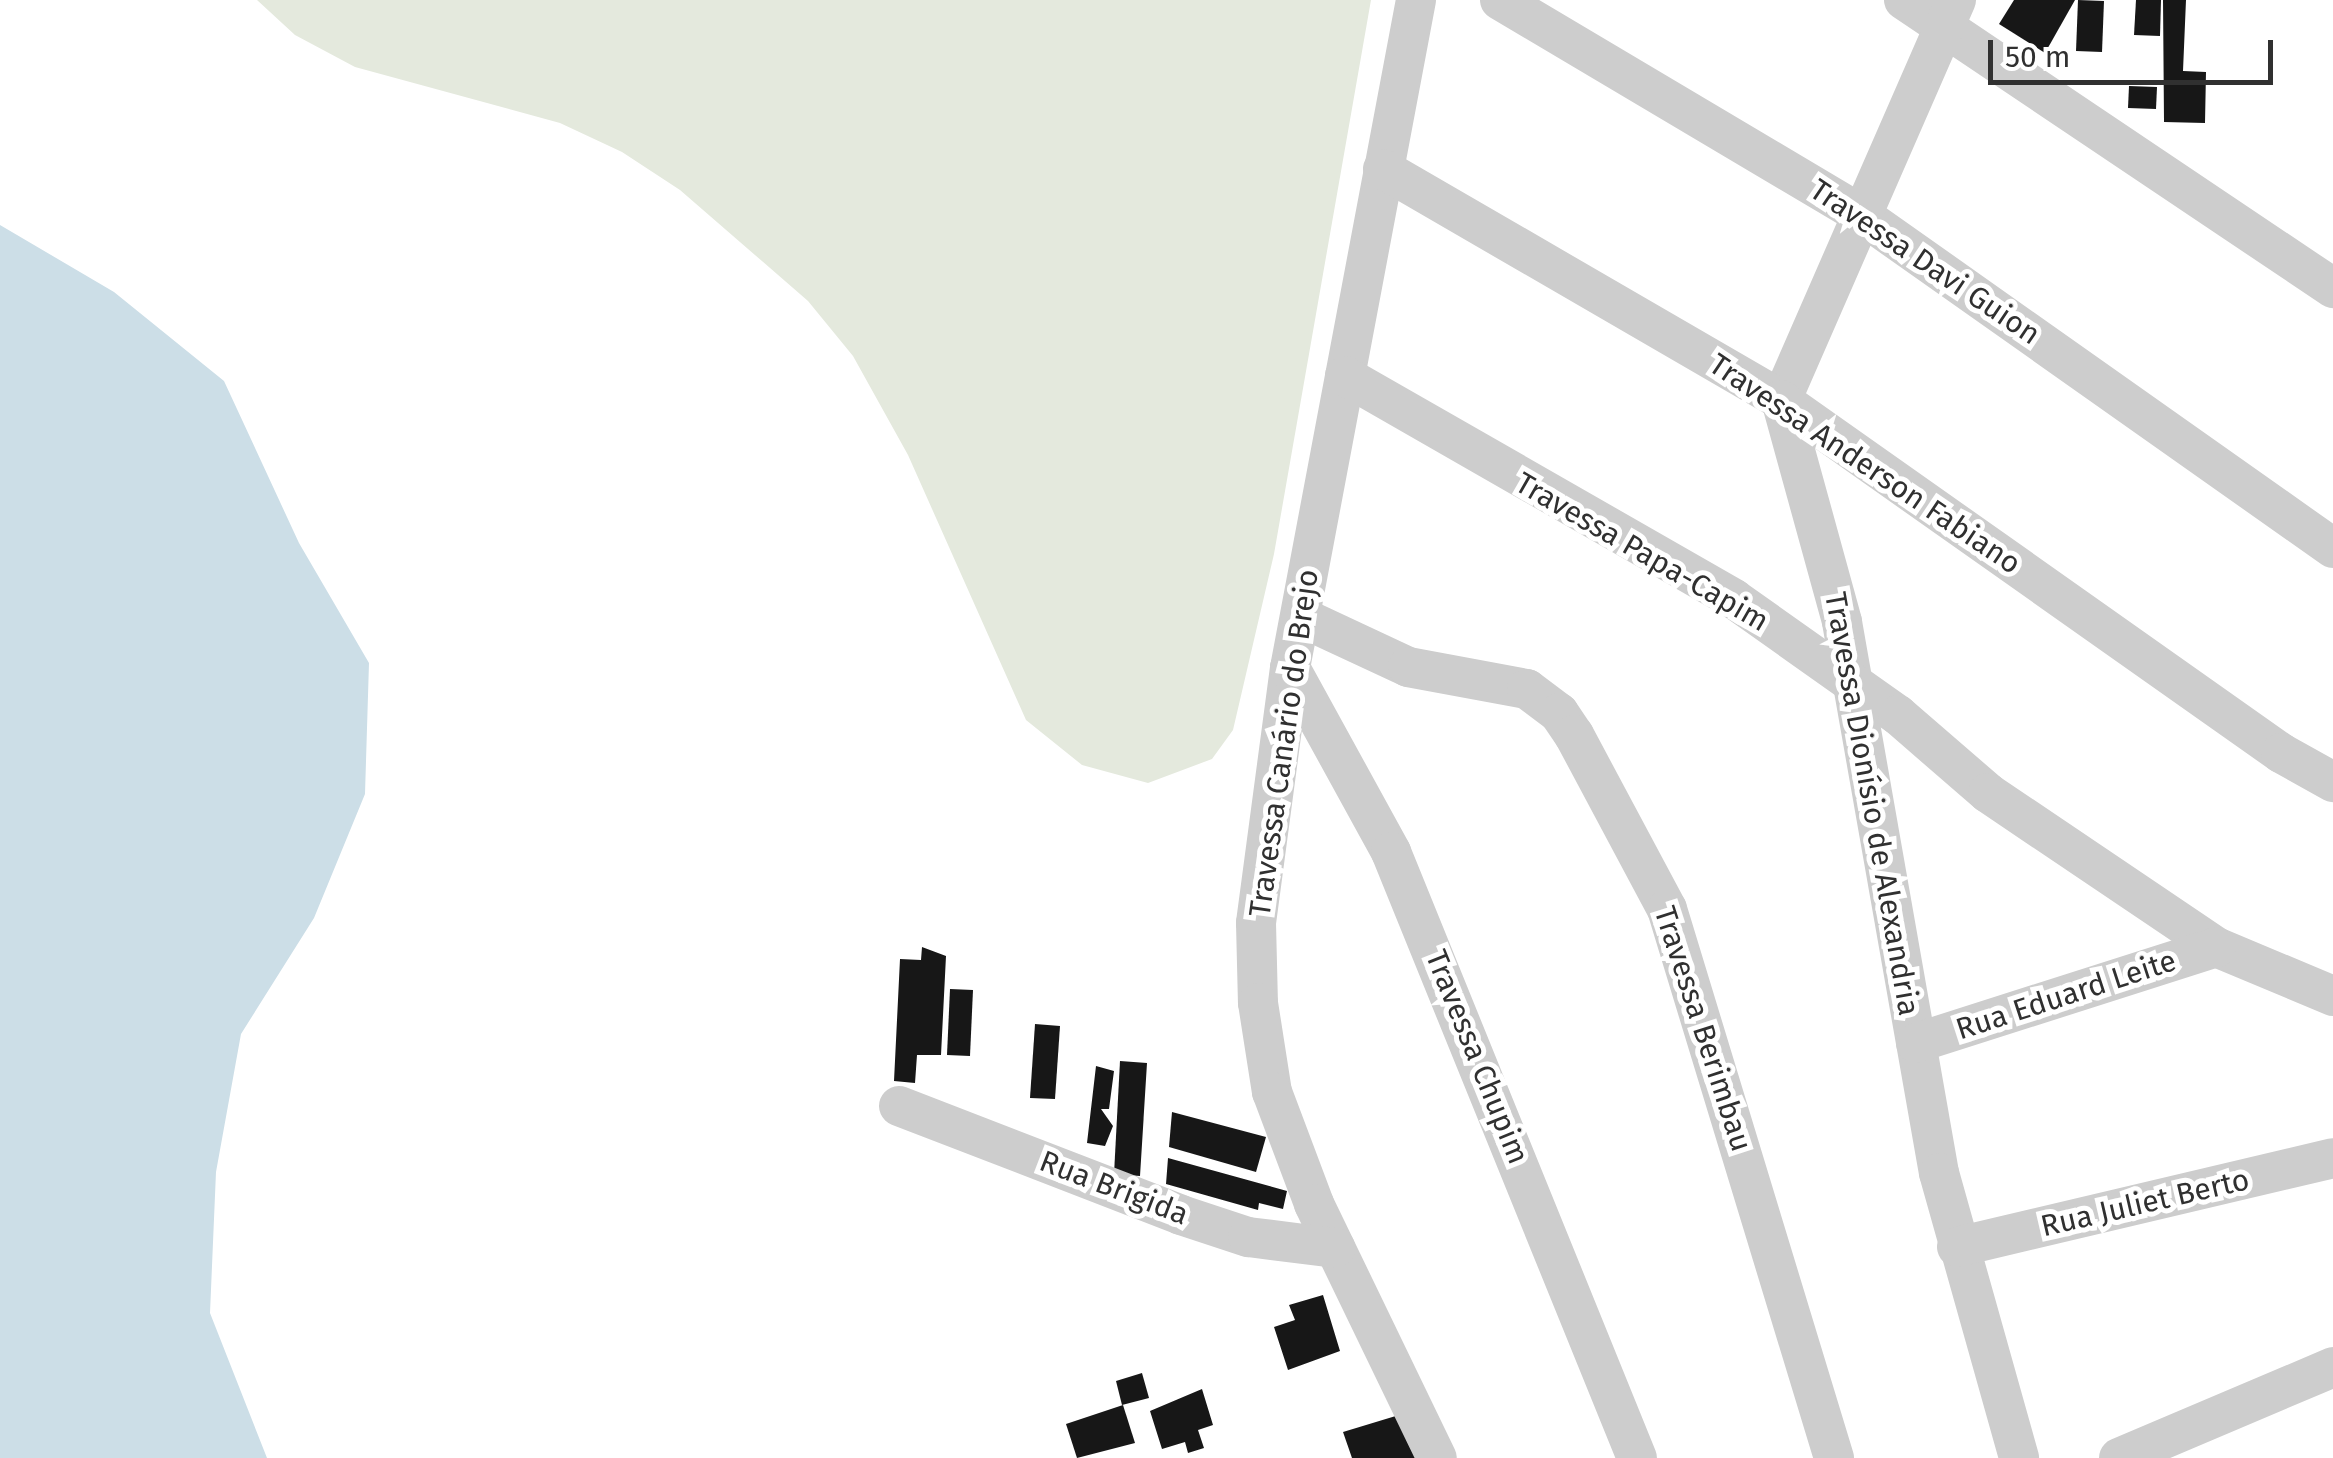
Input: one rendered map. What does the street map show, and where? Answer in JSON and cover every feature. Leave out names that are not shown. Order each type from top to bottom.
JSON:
[{"type":"street","name":"Travessa Canário do Brejo","points":[[1416,0],[1290,668],[1260,867],[1258,1002],[1272,1092],[1335,1248],[1436,1458]]},
{"type":"street","name":"Travessa Davi Guion","points":[[1500,0],[1860,214],[2333,548]]},
{"type":"street","points":[[1904,0],[1951,13],[2333,288]]},
{"type":"street","points":[[1782,400],[1951,13]]},
{"type":"street","name":"Travessa Anderson Fabiano","points":[[1383,168],[1782,400],[2281,753],[2333,782]]},
{"type":"street","name":"Travessa Papa-Capim","points":[[1345,376],[1734,599],[1852,681],[1988,793],[2216,947],[2333,996]]},
{"type":"street","name":"Travessa Dionísio de Alexandria","points":[[1782,400],[1852,681],[1916,1043],[1957,1247],[2018,1458]]},
{"type":"street","name":"Travessa Berimbau","points":[[1301,617],[1408,666],[1527,689],[1559,712],[1574,735],[1667,910],[1834,1458]]},
{"type":"street","name":"Travessa Chupim","points":[[1290,668],[1391,852],[1638,1458]]},
{"type":"street","name":"Rua Eduard Leite","points":[[1916,1043],[2216,947]]},
{"type":"street","name":"Rua Brigida","points":[[899,1106],[1232,1232],[1335,1248]]},
{"type":"street","name":"Rua Juliet Berto","points":[[1957,1247],[2333,1158]]},
{"type":"street","points":[[2119,1458],[2333,1366]]},
{"type":"shaded area","points":[[257,0],[1371,0],[1274,554],[1233,730],[1212,759],[1148,783],[1082,765],[1026,720],[908,455],[853,356],[808,301],[680,190],[622,152],[560,123],[355,67],[295,35]]},
{"type":"shaded area","points":[[0,225],[114,292],[224,381],[299,543],[369,663],[365,794],[314,918],[241,1034],[216,1172],[210,1313],[267,1458],[0,1458]]},
{"type":"building","points":[[2014,0],[2075,0],[2045,53],[1999,24]]},
{"type":"building","points":[[2078,0],[2104,1],[2102,52],[2076,51]]},
{"type":"building","points":[[2136,0],[2161,0],[2160,36],[2134,35]]},
{"type":"building","points":[[2163,0],[2186,0],[2183,71],[2206,72],[2205,123],[2164,122]]},
{"type":"building","points":[[2129,86],[2157,87],[2156,109],[2128,108]]},
{"type":"building","points":[[922,947],[946,956],[941,1055],[917,1055],[915,1083],[894,1081],[900,959],[921,960]]},
{"type":"building","points":[[950,989],[973,990],[970,1056],[947,1055]]},
{"type":"building","points":[[1035,1024],[1060,1026],[1055,1099],[1030,1098]]},
{"type":"building","points":[[1120,1061],[1147,1063],[1140,1176],[1114,1174]]},
{"type":"building","points":[[1096,1066],[1114,1071],[1109,1109],[1101,1109],[1113,1126],[1105,1146],[1087,1143]]},
{"type":"building","points":[[1172,1112],[1266,1137],[1256,1172],[1169,1147]]},
{"type":"building","points":[[1168,1158],[1287,1191],[1283,1209],[1259,1203],[1258,1210],[1166,1184]]},
{"type":"building","points":[[1323,1295],[1340,1351],[1288,1370],[1274,1327],[1295,1320],[1289,1305]]},
{"type":"building","points":[[1142,1373],[1149,1398],[1122,1405],[1116,1381]]},
{"type":"building","points":[[1202,1389],[1213,1425],[1198,1430],[1204,1448],[1188,1453],[1185,1442],[1162,1449],[1150,1411]]},
{"type":"building","points":[[1123,1405],[1135,1443],[1077,1458],[1066,1424]]},
{"type":"building","points":[[1399,1415],[1421,1458],[1352,1458],[1343,1432]]}]
